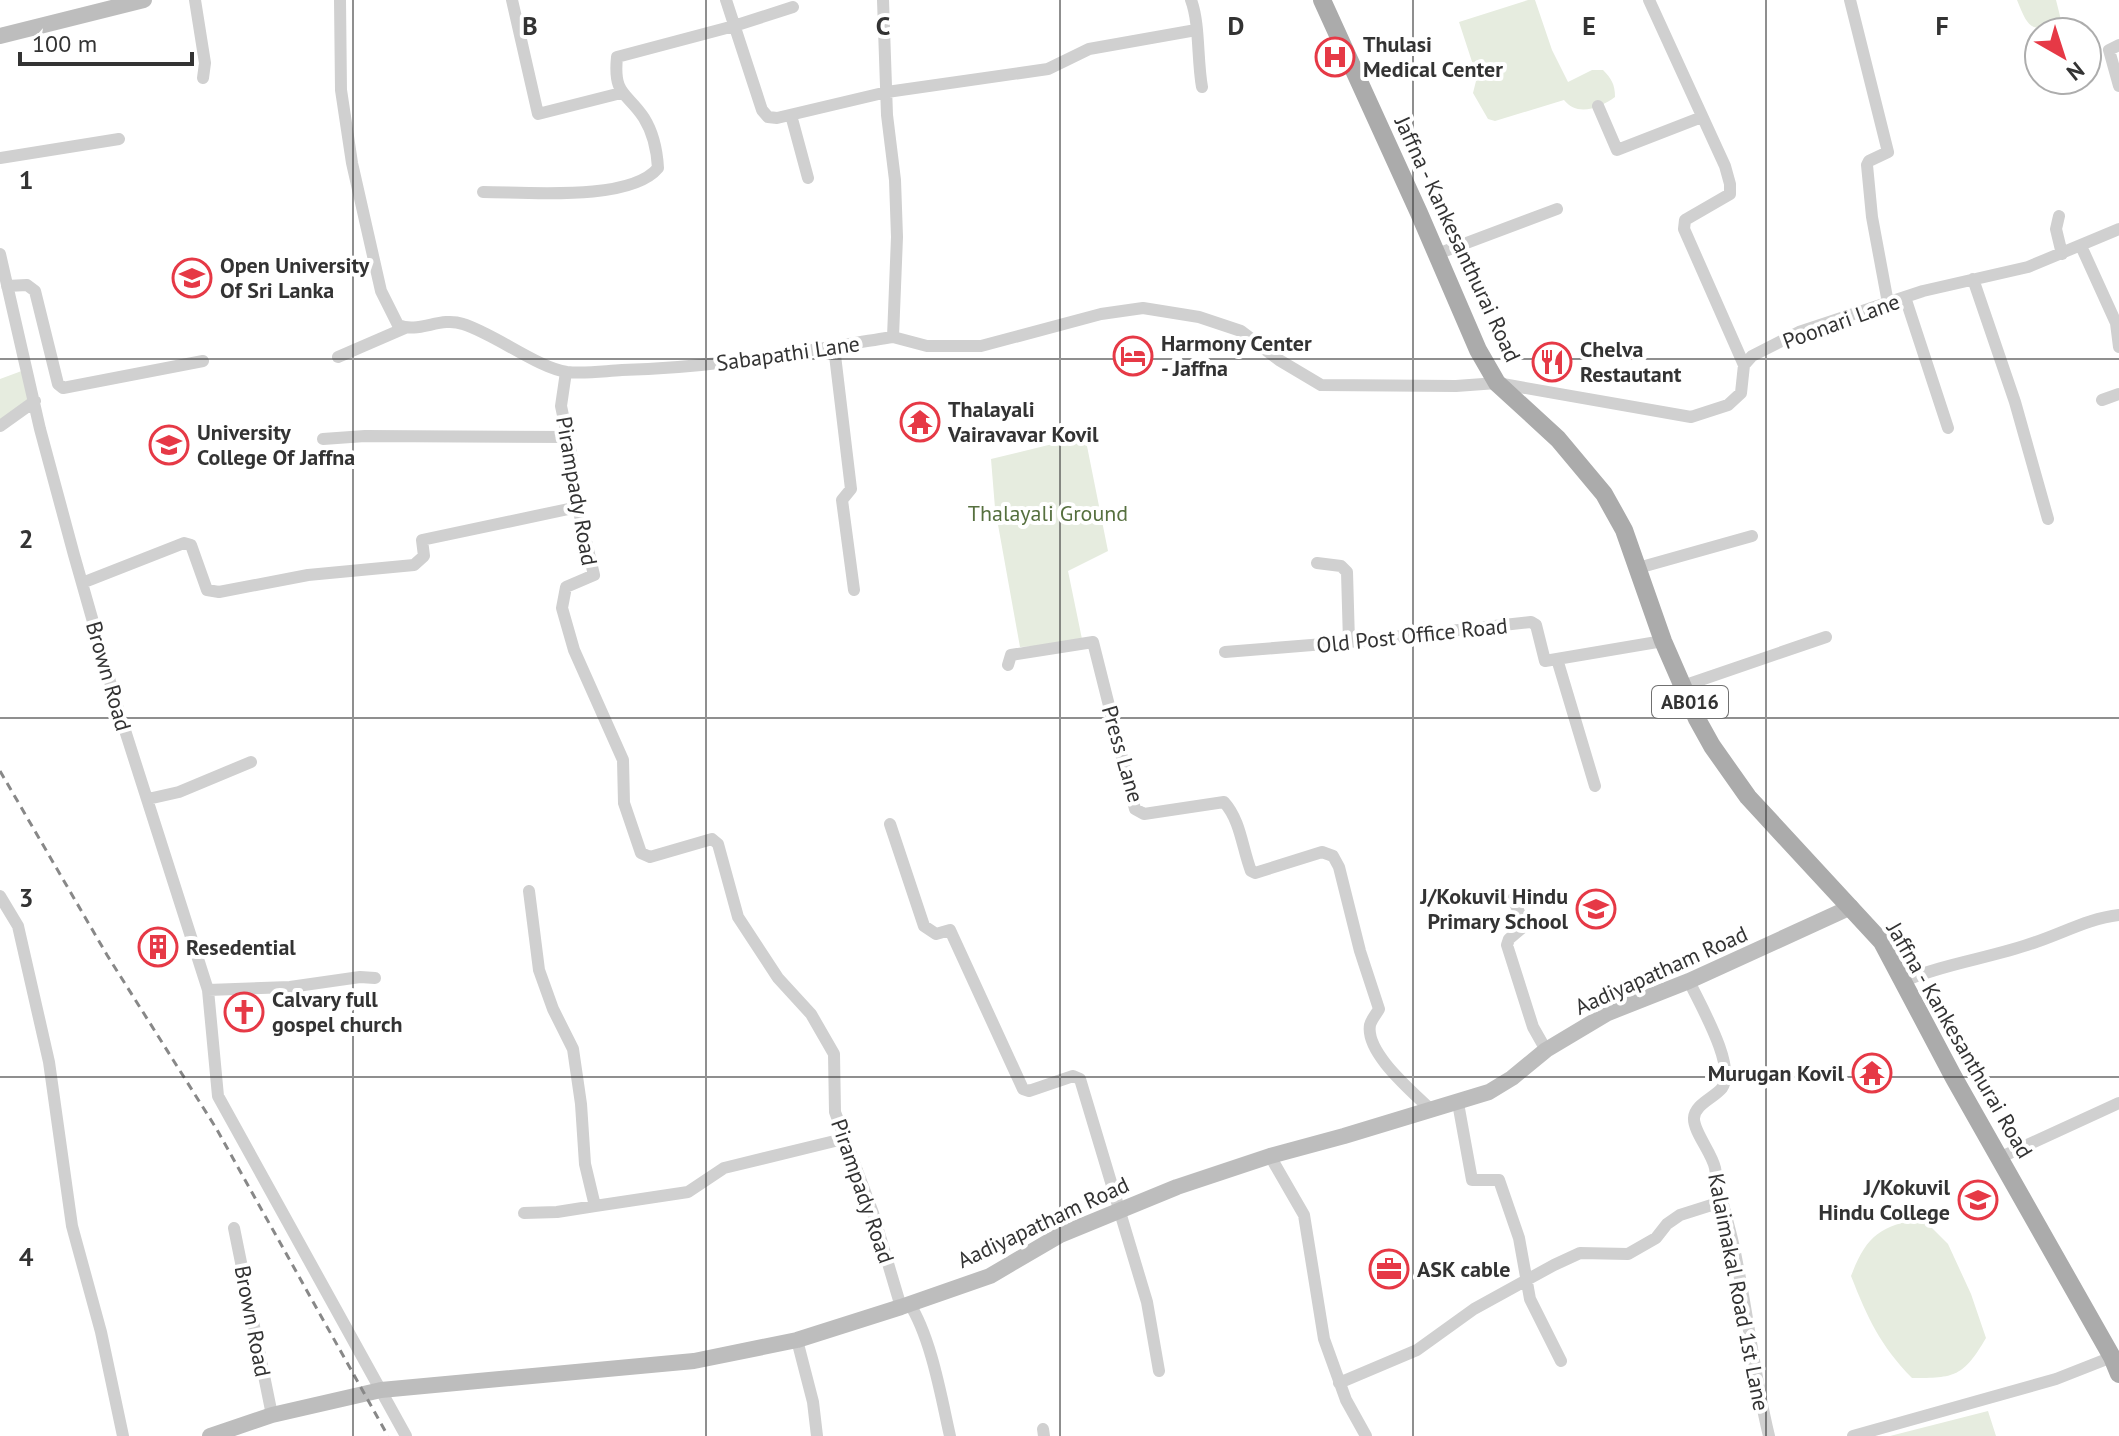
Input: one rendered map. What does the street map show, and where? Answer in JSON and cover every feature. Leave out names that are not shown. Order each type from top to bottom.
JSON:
[{"type":"main road","name":"Jaffna - Kankesanthurai Road","points":[[1322,0],[1478,350],[1497,383],[1558,439],[1604,494],[1624,530],[1663,641],[1697,719],[1732,777],[1762,814],[1882,942],[2116,1366]]},
{"type":"street","points":[[0,36],[144,0]]},
{"type":"street","points":[[195,0],[205,63],[203,78]]},
{"type":"street","points":[[340,0],[341,90],[352,163],[381,291],[398,325],[405,328]]},
{"type":"street","points":[[512,0],[538,114],[621,93]]},
{"type":"street","points":[[726,0],[762,110],[768,117],[777,118],[887,92],[1048,69],[1089,49],[1196,30]]},
{"type":"street","points":[[883,0],[897,237],[893,337]]},
{"type":"street","points":[[1191,0],[1202,87]]},
{"type":"street","points":[[1497,383],[1691,417],[1728,405],[1741,393],[1744,365],[1684,229],[1685,220],[1730,194],[1730,184],[1725,166],[1649,0]]},
{"type":"street","points":[[1850,0],[1888,152],[1867,165],[1872,217],[1888,303]]},
{"type":"street","points":[[483,192],[596,192],[638,183],[651,176],[658,168],[657,148],[644,118],[621,93],[617,57],[793,7]]},
{"type":"street","points":[[2119,45],[2109,50],[2119,86]]},
{"type":"street","points":[[1598,106],[1617,150],[1702,117]]},
{"type":"street","points":[[791,115],[808,178]]},
{"type":"street","points":[[0,158],[119,139]]},
{"type":"street","points":[[1437,254],[1557,209]]},
{"type":"street","points":[[2059,216],[2056,229],[2062,254]]},
{"type":"street","name":"Poonari Lane","points":[[1744,365],[1752,356],[1799,332],[1905,297],[2028,267],[2119,229]]},
{"type":"street","points":[[2081,246],[2116,323],[2119,347]]},
{"type":"street","name":"Brown Road","points":[[0,254],[7,286],[6,308],[35,401],[82,583],[115,699],[208,990],[218,1096],[381,1390]]},
{"type":"street","points":[[1973,279],[2015,402],[2048,519]]},
{"type":"street","points":[[7,286],[27,285],[35,291],[58,384],[63,388],[203,361]]},
{"type":"street","points":[[1905,297],[1948,428]]},
{"type":"street","name":"Sabapathi Lane","points":[[338,357],[405,328],[452,321],[490,335],[545,365],[566,372],[669,369],[893,337],[927,346],[981,346],[1101,314],[1143,308],[1199,317],[1241,331],[1279,360],[1321,385],[1456,386],[1497,383]]},
{"type":"street","points":[[834,347],[851,489],[842,500],[854,590]]},
{"type":"street","name":"Pirampady Road","points":[[566,372],[561,406],[578,507],[594,575],[566,587],[562,608],[574,650],[623,760],[624,803],[641,853],[650,857],[712,839],[718,844],[738,917],[778,978],[811,1014],[834,1054],[835,1112],[843,1139],[905,1305],[916,1315],[939,1386],[950,1436]]},
{"type":"street","points":[[2102,400],[2119,394]]},
{"type":"street","points":[[0,426],[35,401]]},
{"type":"street","points":[[323,439],[365,436],[568,437]]},
{"type":"street","points":[[82,583],[184,543],[191,545],[207,590],[219,592],[308,575],[414,565],[424,556],[422,540],[578,507]]},
{"type":"street","points":[[1638,568],[1752,536]]},
{"type":"street","points":[[1317,563],[1341,566],[1347,572],[1349,642]]},
{"type":"street","name":"Old Post Office Road","points":[[1225,652],[1531,622],[1536,625],[1542,657],[1545,661],[1557,659]]},
{"type":"street","points":[[1683,686],[1826,637]]},
{"type":"street","points":[[1595,786],[1557,659],[1663,641]]},
{"type":"street","name":"Press Lane","points":[[1008,665],[1011,655],[1093,642],[1135,809],[1144,814],[1224,802],[1234,813],[1246,860],[1255,873],[1322,852],[1333,856],[1339,867],[1360,951],[1379,1009],[1370,1024],[1372,1041],[1388,1068],[1431,1110]]},
{"type":"street","points":[[148,799],[179,792],[251,762]]},
{"type":"street","points":[[890,824],[924,926],[936,934],[950,930],[1023,1089],[1029,1091],[1073,1076],[1080,1079],[1147,1302],[1159,1371]]},
{"type":"street","points":[[529,891],[539,970],[553,1009],[573,1049],[585,1164],[595,1206]]},
{"type":"street","points":[[0,896],[18,926],[49,1062],[72,1226],[101,1332],[123,1436]]},
{"type":"street","points":[[1513,899],[1523,921],[1522,928],[1509,939],[1507,945],[1533,1027],[1546,1050]]},
{"type":"street","name":"Aadiyapatham Road","points":[[215,1435],[272,1415],[381,1390],[694,1361],[797,1340],[990,1276],[1060,1235],[1119,1208],[1270,1156],[1489,1092],[1546,1050],[1608,1013],[1689,981],[1851,907]]},
{"type":"street","points":[[1904,981],[1947,966],[2035,943],[2099,918],[2119,915]]},
{"type":"street","points":[[208,990],[290,987],[360,977],[375,978]]},
{"type":"street","name":"Kalaimakal Road 1st Lane","points":[[1689,981],[1725,1062],[1722,1088],[1693,1116],[1713,1158],[1732,1238],[1757,1389],[1769,1436]]},
{"type":"street","points":[[1458,1103],[1472,1180],[1499,1180],[1519,1238],[1530,1299],[1561,1361]]},
{"type":"street","points":[[1999,1158],[2119,1103]]},
{"type":"street","points":[[524,1213],[557,1212],[688,1192],[724,1168],[843,1139]]},
{"type":"street","points":[[1270,1156],[1304,1215],[1324,1339],[1339,1383],[1366,1436]]},
{"type":"street","points":[[1339,1383],[1417,1350],[1474,1309],[1580,1253],[1628,1254],[1656,1238],[1667,1224],[1680,1215],[1721,1202]]},
{"type":"street","name":"Brown Road","points":[[234,1228],[272,1415]]},
{"type":"street","points":[[797,1340],[813,1402],[817,1436]]},
{"type":"street","points":[[1853,1436],[2056,1379],[2116,1366]]},
{"type":"street","points":[[381,1390],[406,1436]]},
{"type":"green space","points":[[1535,0],[1552,50],[1568,82],[1592,70],[1603,70],[1612,82],[1615,97],[1589,109],[1575,108],[1564,100],[1495,121],[1488,119],[1473,93],[1477,77],[1459,22]]},
{"type":"green space","points":[[2017,0],[2056,0],[2060,16],[2024,16]]},
{"type":"green space","points":[[27,369],[35,401],[0,426],[0,379]]},
{"type":"green space","name":"Thalayali Ground","points":[[1085,436],[1108,551],[1068,571],[1083,644],[1020,647],[995,508],[991,459]]},
{"type":"green space","points":[[1922,1218],[1948,1244],[1971,1294],[1986,1338],[1971,1361],[1956,1373],[1912,1378],[1876,1331],[1851,1276],[1863,1251],[1876,1235],[1895,1225]]},
{"type":"green space","points":[[1988,1411],[1996,1436],[1890,1436]]},
{"type":"railway","points":[[0,771],[107,955],[216,1128],[388,1436]]},
{"type":"place","name":"Thulasi Medical Center","points":[[1335,57]]},
{"type":"place","name":"Open University Of Sri Lanka","points":[[192,278]]},
{"type":"place","name":"Harmony Center - Jaffna","points":[[1133,356]]},
{"type":"place","name":"Chelva Restautant","points":[[1552,362]]},
{"type":"place","name":"Thalayali Vairavavar Kovil","points":[[920,422]]},
{"type":"place","name":"University College Of Jaffna","points":[[169,445]]},
{"type":"place","name":"J/Kokuvil Hindu Primary School","points":[[1596,909]]},
{"type":"place","name":"Resedential","points":[[158,947]]},
{"type":"place","name":"Calvary full gospel church","points":[[244,1012]]},
{"type":"place","name":"Murugan Kovil","points":[[1872,1073]]},
{"type":"place","name":"J/Kokuvil Hindu College","points":[[1978,1200]]},
{"type":"place","name":"ASK cable","points":[[1389,1269]]}]
